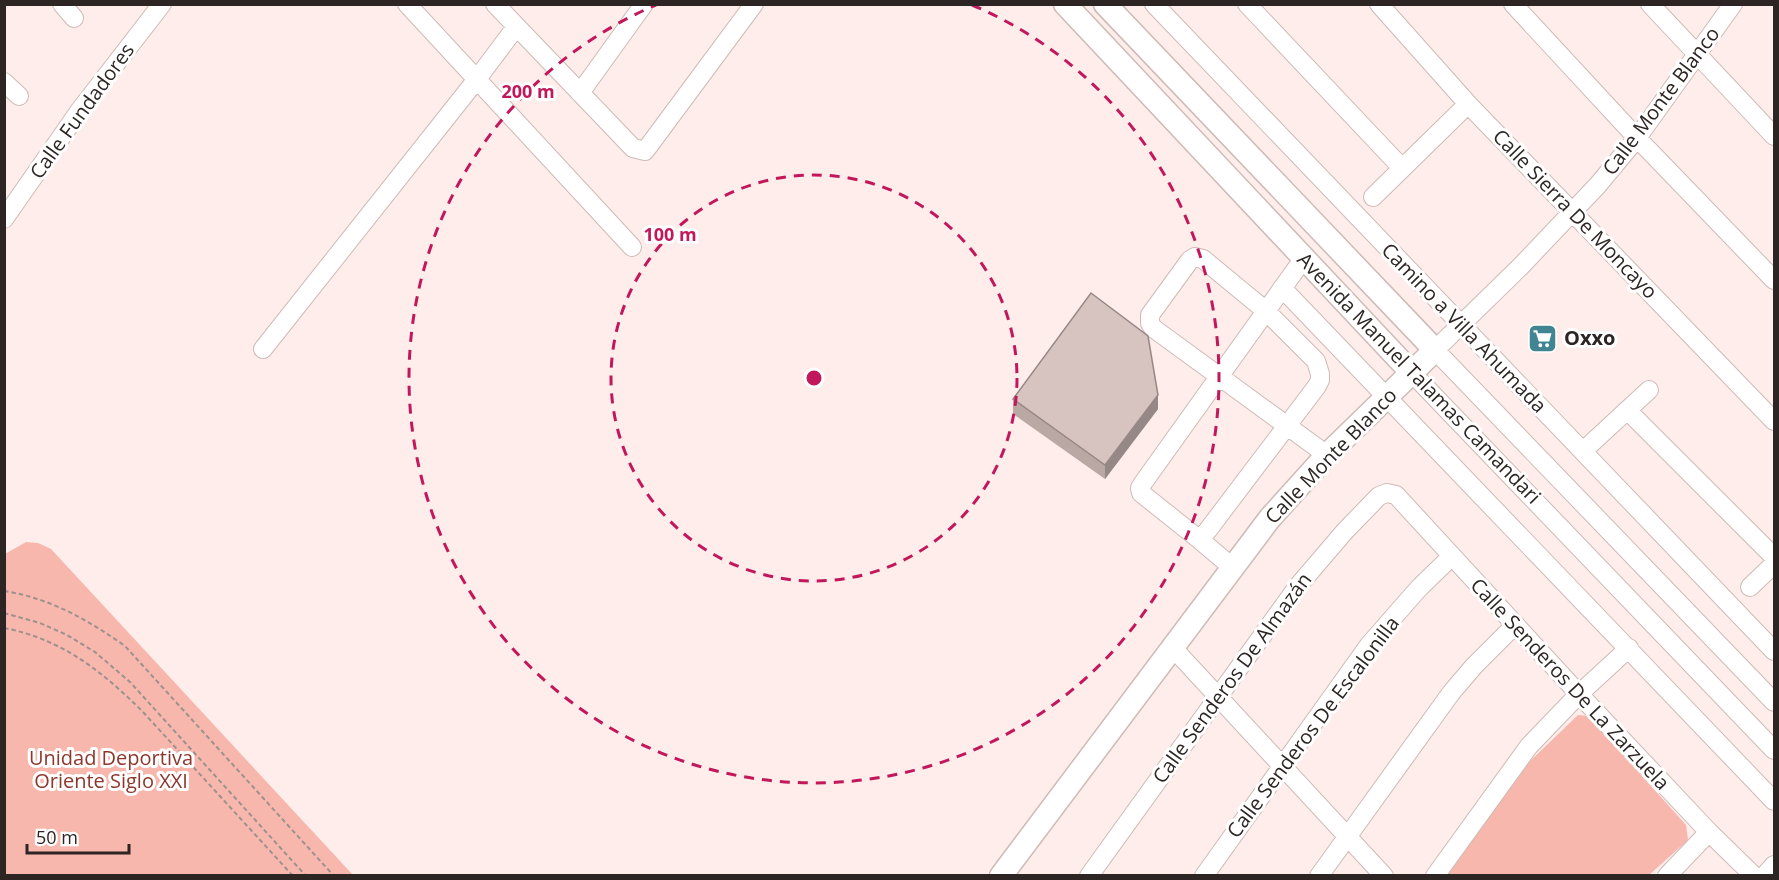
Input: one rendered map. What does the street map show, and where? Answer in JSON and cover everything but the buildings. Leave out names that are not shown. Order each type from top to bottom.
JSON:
[{"type":"main road","name":"Avenida Manuel Talamas Camandari","points":[[1065,4],[1411,372]]},
{"type":"main road","name":"Avenida Manuel Talamas Camandari","points":[[1105,4],[1435,350]]},
{"type":"main road","name":"Calle Monte Blanco","points":[[1001,876],[1270,518],[1327,455],[1435,350]]},
{"type":"street","name":"Calle Fundadores","points":[[4,219],[80,110],[162,4]]},
{"type":"street","points":[[407,4],[632,247]]},
{"type":"street","points":[[495,4],[633,148],[645,151],[754,4]]},
{"type":"street","points":[[580,93],[644,4]]},
{"type":"street","name":"Camino a Villa Ahumada","points":[[1154,4],[1774,651]]},
{"type":"street","points":[[1247,4],[1402,168]]},
{"type":"street","name":"Calle Sierra De Moncayo","points":[[1379,4],[1468,104],[1772,414]]},
{"type":"street","points":[[1513,4],[1637,138],[1774,280]]},
{"type":"street","points":[[1650,4],[1774,135]]},
{"type":"street","name":"Calle Monte Blanco","points":[[1435,350],[1597,186],[1637,138],[1733,4]]},
{"type":"street","points":[[263,349],[516,27]]},
{"type":"street","points":[[4,82],[19,96]]},
{"type":"street","points":[[1373,197],[1468,104]]},
{"type":"street","points":[[1200,540],[1287,426],[1317,386],[1320,374],[1316,362],[1266,311],[1199,257],[1190,260],[1150,315],[1150,324],[1153,328],[1287,426],[1327,455]]},
{"type":"street","points":[[1232,567],[1143,496],[1140,488],[1304,258]]},
{"type":"street","points":[[1282,288],[1774,801]]},
{"type":"street","name":"Avenida Manuel Talamas Camandari","points":[[1435,350],[1774,702]]},
{"type":"street","name":"Avenida Manuel Talamas Camandari","points":[[1411,372],[1774,750]]},
{"type":"street","points":[[1583,451],[1649,390]]},
{"type":"street","points":[[1628,410],[1774,557]]},
{"type":"street","name":"Calle Senderos De La Zarzuela","points":[[1387,493],[1396,495],[1579,694],[1709,832],[1754,876]]},
{"type":"street","name":"Calle Senderos De Almazán","points":[[1089,876],[1298,586],[1345,531],[1379,496],[1387,493]]},
{"type":"street","name":"Calle Senderos De Escalonilla","points":[[1203,876],[1369,645],[1419,588],[1451,557]]},
{"type":"street","points":[[1750,587],[1774,564]]},
{"type":"street","points":[[1319,876],[1451,693],[1515,625]]},
{"type":"street","points":[[1173,648],[1384,876]]},
{"type":"street","points":[[1435,876],[1530,746],[1579,694],[1629,648]]},
{"type":"street","points":[[1667,876],[1709,832]]},
{"type":"street","points":[[1764,876],[1774,865]]},
{"type":"path","points":[[4,591],[66,609],[125,646],[334,876]]},
{"type":"path","points":[[4,614],[40,623],[67,635],[95,652],[130,682],[306,876]]},
{"type":"path","points":[[4,628],[20,631],[55,644],[86,662],[117,686],[293,876]]},
{"type":"green space","name":"Unidad Deportiva Oriente Siglo XXI","points":[[26,542],[38,543],[51,549],[353,875],[5,875],[5,554]]},
{"type":"green space","points":[[1578,715],[1588,716],[1686,825],[1688,840],[1649,875],[1447,876],[1468,839],[1527,764]]},
{"type":"place","name":"Oxxo","points":[[1543,338]]}]
